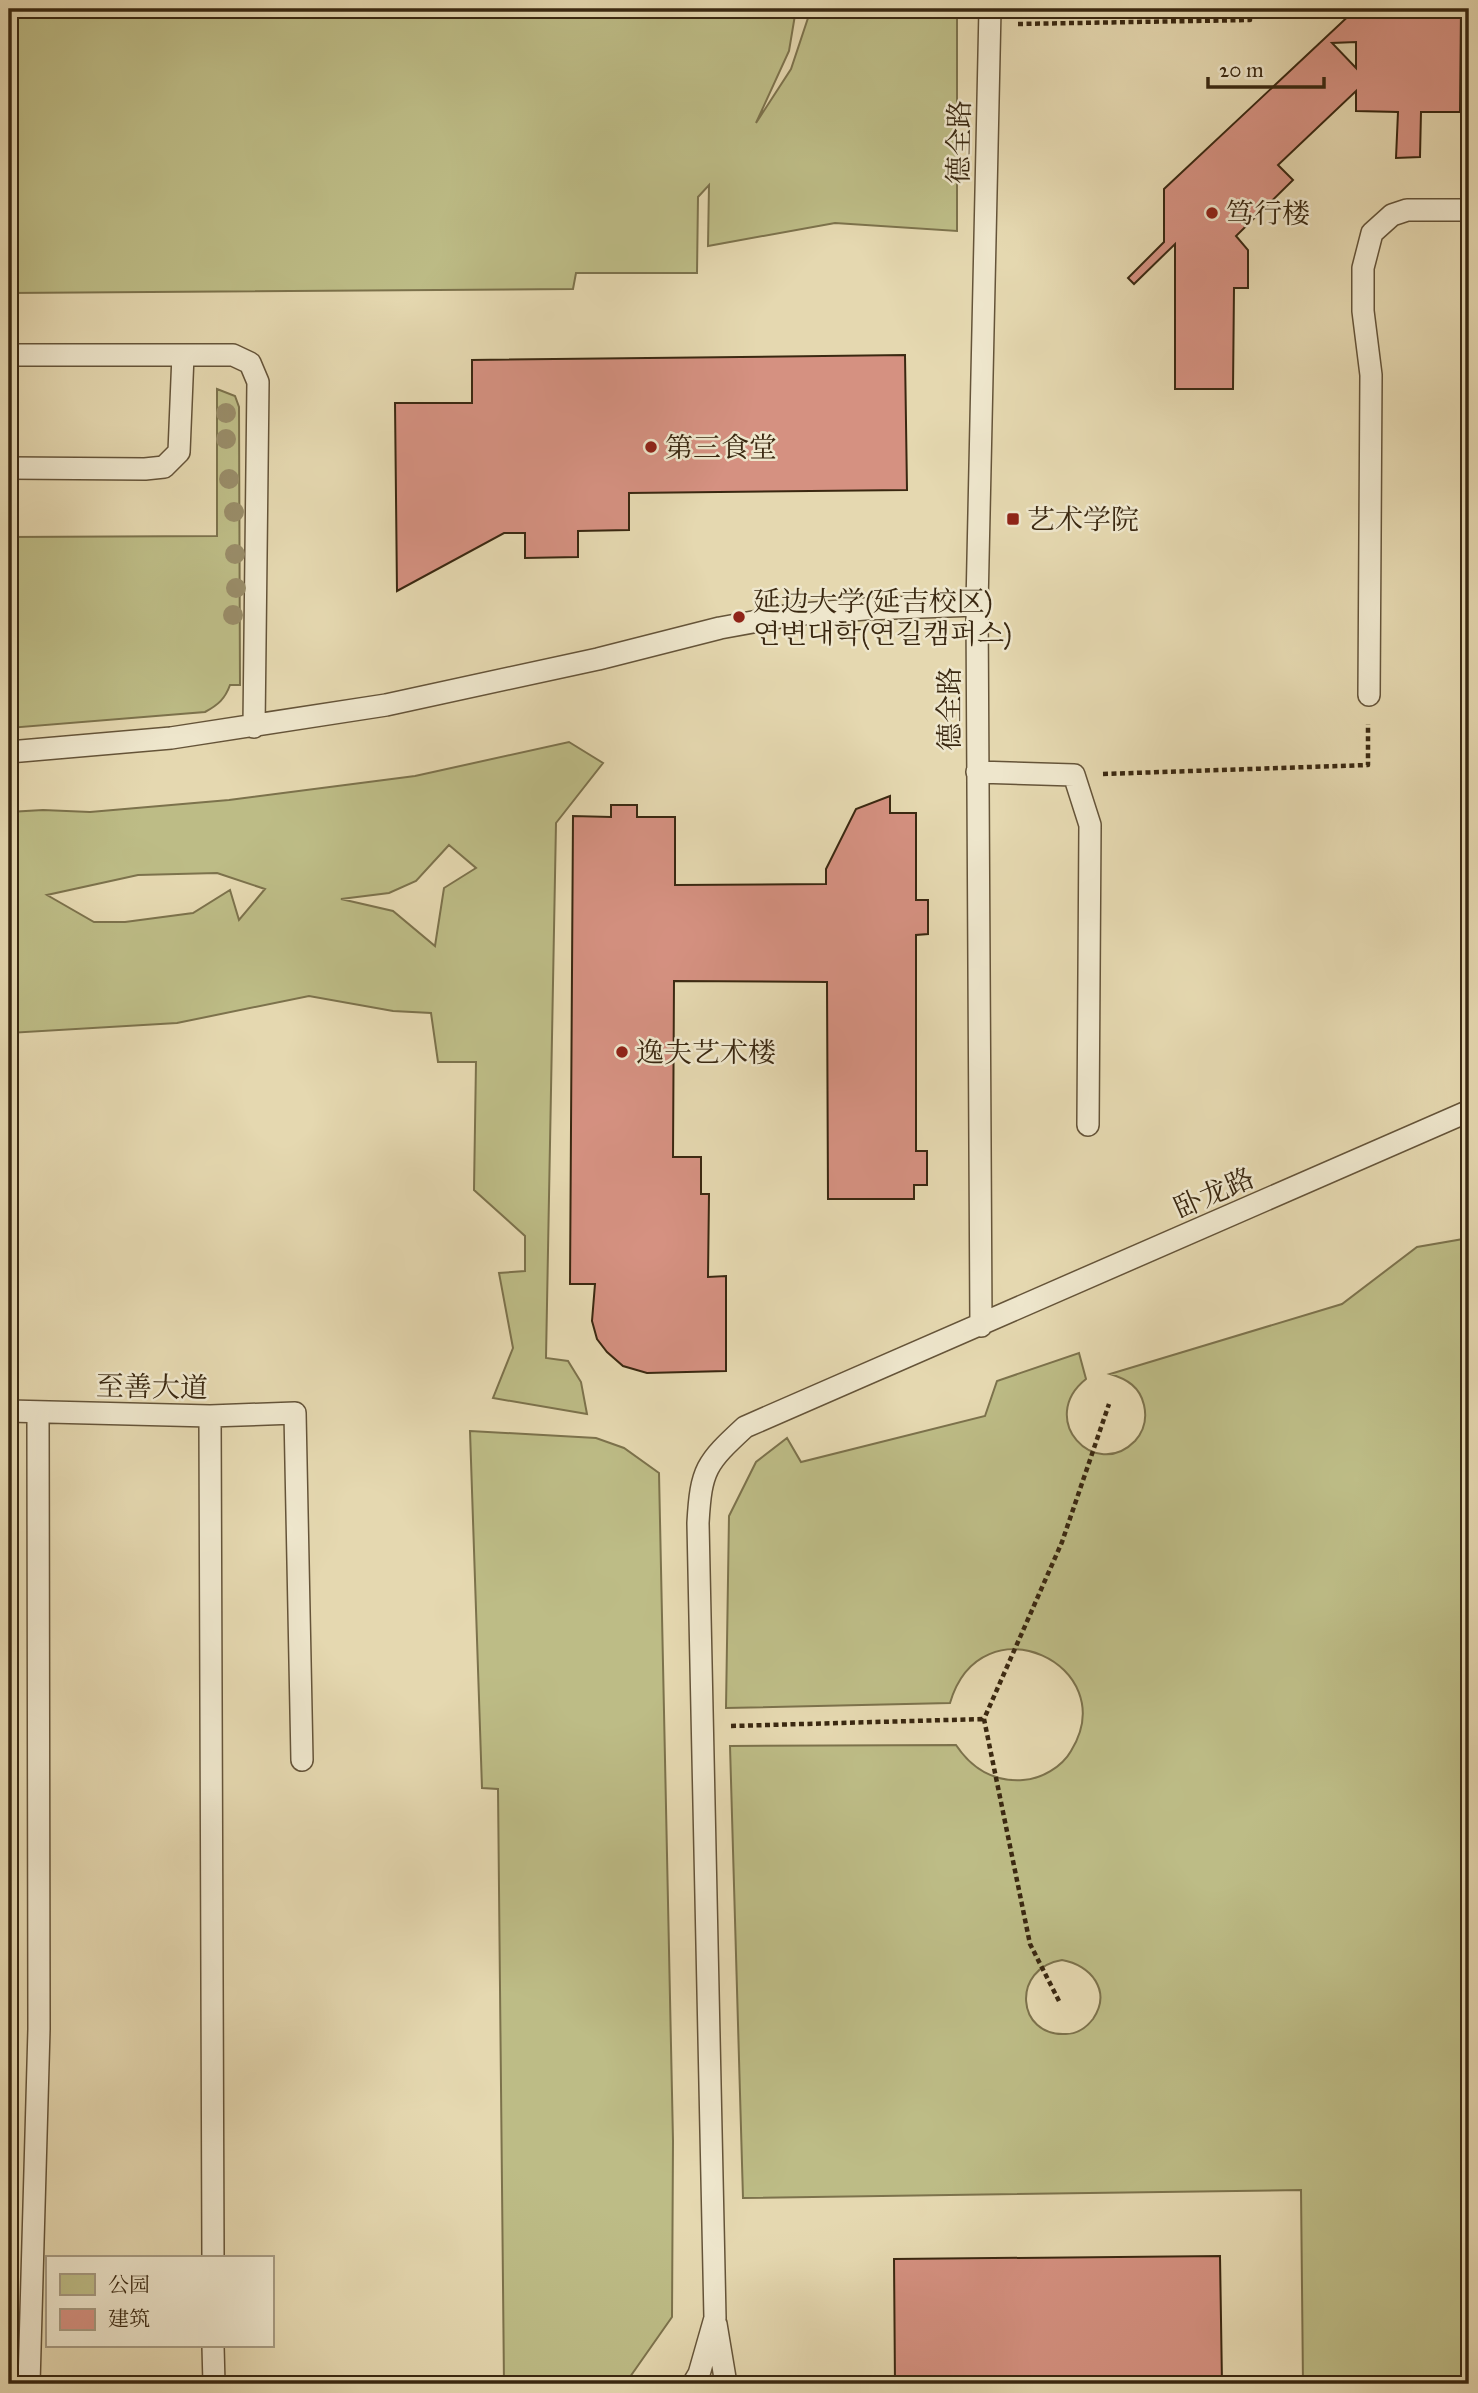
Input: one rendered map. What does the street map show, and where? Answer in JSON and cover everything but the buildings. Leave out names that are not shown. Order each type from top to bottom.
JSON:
[{"type":"lane","name":"德全路","points":[[981,1326],[977,605],[990,17]]},
{"type":"lane","points":[[1369,695],[1371,375],[1363,311],[1363,268],[1371,233],[1392,215],[1407,210],[1469,210]]},
{"type":"lane","points":[[9,355],[233,355],[250,363],[258,382],[254,727]]},
{"type":"lane","points":[[9,468],[164,467],[179,453],[183,355]]},
{"type":"lane","points":[[9,752],[172,738],[386,705],[598,659],[720,628],[791,615],[977,605]]},
{"type":"lane","points":[[977,772],[1074,775],[1090,825],[1088,1125]]},
{"type":"lane","name":"卧龙路","points":[[715,2318],[698,1523],[700,1488],[708,1465],[745,1427],[1469,1111]]},
{"type":"lane","name":"至善大道","points":[[9,1411],[210,1416],[295,1413],[302,1760]]},
{"type":"lane","points":[[29,2384],[39,2029],[37,1412]]},
{"type":"lane","points":[[210,1416],[213,2256]]},
{"type":"lane","points":[[694,2384],[715,2318]]},
{"type":"lane","points":[[715,2318],[726,2384]]},
{"type":"lane","points":[[214,2348],[214,2384]]},
{"type":"path","points":[[990,17],[1250,20],[1250,9]]},
{"type":"path","points":[[1125,773],[1368,765],[1369,695]]},
{"type":"path","points":[[1059,2001],[1030,1944],[985,1718],[1062,1542],[1110,1404]]},
{"type":"path","points":[[703,1727],[985,1718]]},
{"type":"green space","points":[[9,9],[796,9],[789,51],[756,123],[791,69],[811,9],[957,9],[957,231],[835,223],[708,246],[709,185],[698,197],[697,273],[576,273],[573,289],[9,293]]},
{"type":"green space","points":[[217,389],[235,396],[239,407],[240,685],[230,685],[220,701],[205,712],[9,728],[9,537],[217,536]]},
{"type":"green space","points":[[569,742],[603,763],[556,823],[546,1358],[568,1361],[581,1382],[587,1414],[493,1398],[513,1348],[499,1273],[525,1271],[525,1236],[474,1190],[476,1062],[438,1062],[431,1013],[393,1011],[309,996],[177,1023],[9,1033],[9,812],[90,812],[229,800],[415,776]],"holes":[[[449,845],[476,868],[444,888],[435,946],[393,911],[341,899],[389,893],[416,881]],[[217,873],[265,889],[239,920],[230,890],[193,913],[125,922],[94,922],[47,895],[138,875]]]},
{"type":"green space","points":[[1469,1238],[1469,2384],[1303,2384],[1301,2190],[743,2198],[730,1746],[956,1745],[969,1761],[984,1772],[1002,1779],[1023,1780],[1044,1775],[1062,1762],[1071,1751],[1082,1720],[1079,1692],[1064,1670],[1042,1655],[1016,1649],[989,1654],[966,1671],[950,1703],[726,1708],[729,1516],[756,1462],[787,1438],[801,1462],[985,1416],[997,1381],[1079,1353],[1086,1379],[1072,1395],[1067,1411],[1069,1427],[1077,1440],[1089,1450],[1103,1454],[1119,1452],[1135,1441],[1141,1433],[1145,1410],[1136,1389],[1122,1378],[1110,1374],[1342,1304],[1417,1247]],"holes":[[[1062,1960],[1090,1973],[1095,1981],[1099,1989],[1098,2009],[1093,2019],[1078,2032],[1049,2032],[1037,2025],[1029,2014],[1026,2001],[1028,1988],[1034,1975],[1045,1966]]]},
{"type":"green space","points":[[470,1431],[596,1438],[624,1448],[659,1473],[673,2141],[672,2317],[625,2384],[504,2384],[498,1789],[482,1788]]},
{"type":"green space","points":[[9,1436],[14,1439],[14,1533],[9,1536]]},
{"type":"place","name":"笃行楼","points":[[1212,213]]},
{"type":"place","name":"第三食堂","points":[[651,447]]},
{"type":"place","name":"艺术学院","points":[[1013,519]]},
{"type":"place","name":"延边大学(延吉校区) 연변대학(연길캠퍼스)","points":[[739,617]]},
{"type":"place","name":"逸夫艺术楼","points":[[622,1052]]}]
